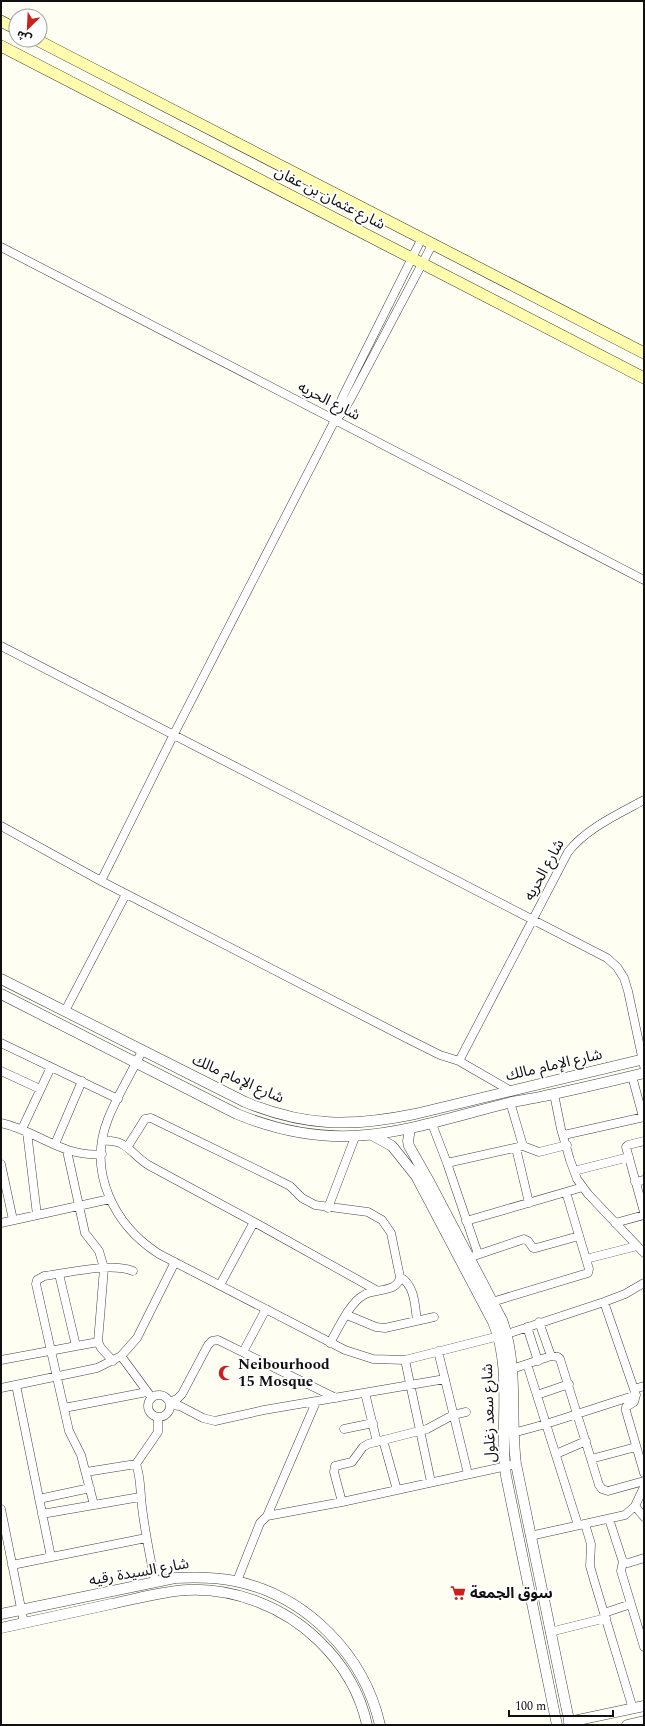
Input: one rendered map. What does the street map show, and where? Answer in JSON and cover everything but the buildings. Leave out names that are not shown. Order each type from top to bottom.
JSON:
[{"type":"main road","name":"شارع عثمان بن عفان","points":[[1,46],[644,378]]},
{"type":"main road","name":"شارع عثمان بن عفان","points":[[48,46],[644,353]]},
{"type":"street","points":[[417,260],[422,238]]},
{"type":"street","points":[[101,881],[174,734],[335,420],[337,410],[343,396],[417,260],[433,243]]},
{"type":"street","name":"شارع الحريه","points":[[1,247],[644,580]]},
{"type":"street","points":[[1,646],[607,958],[617,967],[624,978],[644,1062]]},
{"type":"street","name":"شارع الحريه","points":[[459,1061],[568,852],[577,841],[586,834],[644,800]]},
{"type":"street","points":[[1,826],[126,894],[408,1039],[440,1055],[459,1061],[511,1091]]},
{"type":"street","points":[[65,1011],[126,894]]},
{"type":"street","name":"شارع الإمام مالك","points":[[1,979],[142,1051],[260,1108],[293,1118],[326,1123],[342,1124],[385,1120],[538,1084],[644,1062]]},
{"type":"street","name":"شارع الإمام مالك","points":[[1,994],[136,1064],[237,1114],[262,1124],[303,1134],[355,1137],[372,1136],[432,1124],[510,1102],[542,1097],[644,1073]]},
{"type":"street","points":[[1,1043],[118,1099]]},
{"type":"street","points":[[142,1051],[108,1119],[103,1141],[102,1154],[104,1177],[110,1199],[120,1218],[136,1237],[158,1254],[266,1309],[330,1344],[373,1359],[405,1360],[527,1327],[626,1294],[644,1283]]},
{"type":"street","points":[[37,1215],[25,1130],[40,1089],[51,1067]]},
{"type":"street","points":[[1,1071],[40,1089]]},
{"type":"street","points":[[574,1076],[571,1082],[572,1085],[577,1088]]},
{"type":"street","points":[[564,1135],[644,1117],[632,1076]]},
{"type":"street","points":[[55,1144],[82,1082]]},
{"type":"street","points":[[538,1084],[541,1085],[545,1091],[542,1097]]},
{"type":"street","points":[[554,1094],[561,1129],[574,1172],[583,1187],[644,1253]]},
{"type":"street","points":[[510,1102],[520,1147],[529,1203]]},
{"type":"street","points":[[128,1146],[145,1119],[151,1118],[290,1186],[309,1203],[328,1208],[368,1212],[382,1220],[391,1233],[400,1278],[399,1283],[396,1287],[376,1290],[362,1295],[353,1304],[330,1344]]},
{"type":"street","points":[[1,1123],[25,1130],[67,1151],[90,1155],[102,1154]]},
{"type":"street","points":[[432,1124],[447,1163],[466,1221],[473,1256],[524,1239],[528,1240],[533,1248],[536,1248],[579,1236]]},
{"type":"street","name":"شارع سعد زغلول","points":[[410,1129],[408,1140],[409,1146],[473,1256],[492,1302],[502,1320],[505,1466],[557,1725]]},
{"type":"street","name":"شارع سعد زغلول","points":[[372,1136],[392,1146],[416,1176],[493,1322],[510,1347],[512,1369],[513,1433],[516,1464],[569,1724]]},
{"type":"street","points":[[328,1208],[355,1137]]},
{"type":"street","points":[[103,1141],[112,1140],[128,1146],[139,1158],[150,1166],[376,1290]]},
{"type":"street","points":[[644,1141],[627,1146],[635,1182],[644,1212]]},
{"type":"street","points":[[447,1163],[520,1147],[539,1152],[566,1145]]},
{"type":"street","points":[[67,1151],[85,1233],[99,1252],[104,1268],[98,1342],[101,1348],[114,1361]]},
{"type":"street","points":[[574,1172],[629,1157]]},
{"type":"street","points":[[1,1164],[13,1220]]},
{"type":"street","points":[[635,1182],[644,1180]]},
{"type":"street","points":[[466,1221],[583,1187]]},
{"type":"street","points":[[492,1302],[586,1275],[589,1271],[566,1192]]},
{"type":"street","points":[[1,1223],[110,1199]]},
{"type":"street","points":[[615,1223],[644,1215]]},
{"type":"street","points":[[220,1285],[254,1222]]},
{"type":"street","points":[[586,1259],[637,1246]]},
{"type":"street","points":[[1,1388],[97,1368],[114,1361],[121,1356],[137,1338],[175,1262]]},
{"type":"street","points":[[94,1506],[81,1455],[69,1431],[36,1284],[40,1278],[59,1274],[119,1267],[133,1271]]},
{"type":"street","points":[[59,1274],[76,1346]]},
{"type":"street","points":[[400,1278],[409,1284],[412,1289],[417,1321]]},
{"type":"street","points":[[604,1302],[635,1392],[634,1402],[626,1408],[626,1411],[644,1473]]},
{"type":"street","points":[[243,1352],[266,1309]]},
{"type":"street","points":[[347,1315],[380,1328],[434,1317]]},
{"type":"street","points":[[539,1322],[551,1356]]},
{"type":"street","points":[[527,1327],[538,1361]]},
{"type":"street","points":[[121,1356],[149,1395],[149,1410],[158,1417],[167,1414],[170,1404],[178,1399],[182,1394],[206,1347],[215,1341],[221,1341],[336,1398]]},
{"type":"street","points":[[1,1360],[98,1342]]},
{"type":"street","points":[[438,1351],[468,1474]]},
{"type":"street","points":[[512,1369],[551,1356],[558,1357],[578,1412],[599,1485],[605,1491],[644,1481]]},
{"type":"street","points":[[405,1360],[431,1482]]},
{"type":"street","points":[[527,1364],[556,1454],[592,1550],[590,1566],[633,1709]]},
{"type":"street","points":[[64,1408],[149,1395],[160,1395],[166,1397],[170,1404],[180,1406],[203,1418],[215,1421],[264,1410],[445,1379]]},
{"type":"street","points":[[537,1395],[569,1384]]},
{"type":"street","points":[[16,1385],[51,1557]]},
{"type":"street","points":[[513,1433],[546,1424],[635,1392],[644,1386]]},
{"type":"street","points":[[365,1393],[373,1423],[396,1490]]},
{"type":"street","points":[[236,1581],[260,1523],[267,1516],[316,1402]]},
{"type":"street","points":[[342,1502],[334,1468],[352,1462],[363,1447],[435,1426],[453,1414],[466,1412]]},
{"type":"street","points":[[86,1472],[136,1464],[158,1432],[158,1417]]},
{"type":"street","points":[[344,1429],[373,1423]]},
{"type":"street","points":[[556,1454],[586,1441]]},
{"type":"street","points":[[591,1459],[636,1447]]},
{"type":"street","points":[[136,1464],[139,1470],[140,1497],[146,1538],[155,1581]]},
{"type":"street","points":[[267,1516],[342,1502],[516,1464]]},
{"type":"street","points":[[530,1536],[625,1515],[635,1506],[644,1487]]},
{"type":"street","points":[[39,1499],[90,1488]]},
{"type":"street","points":[[42,1514],[140,1497]]},
{"type":"street","points":[[635,1506],[644,1517]]},
{"type":"street","points":[[1,1509],[3,1528],[24,1623]]},
{"type":"street","points":[[609,1518],[623,1561],[620,1571],[631,1604],[640,1620],[644,1647]]},
{"type":"street","points":[[12,1565],[146,1538]]},
{"type":"street","points":[[623,1561],[628,1563],[644,1558]]},
{"type":"street","name":"شارع السيدة رقيه","points":[[1,1614],[155,1581],[196,1577],[236,1581],[262,1589],[285,1600],[307,1614],[337,1641],[361,1674],[370,1692],[380,1725]]},
{"type":"street","name":"شارع السيدة رقيه","points":[[1,1628],[171,1592],[204,1590],[240,1596],[260,1602],[295,1621],[325,1647],[349,1679],[358,1697],[367,1725]]},
{"type":"street","points":[[550,1632],[605,1615],[631,1604]]},
{"type":"street","points":[[549,1684],[561,1682]]},
{"type":"street","points":[[569,1724],[594,1721],[644,1706]]},
{"type":"street","points":[[627,1725],[644,1721]]},
{"type":"place","name":"Neibourhood 15 Mosque","points":[[226,1373]]},
{"type":"place","name":"سوق الجمعة","points":[[458,1593]]}]
